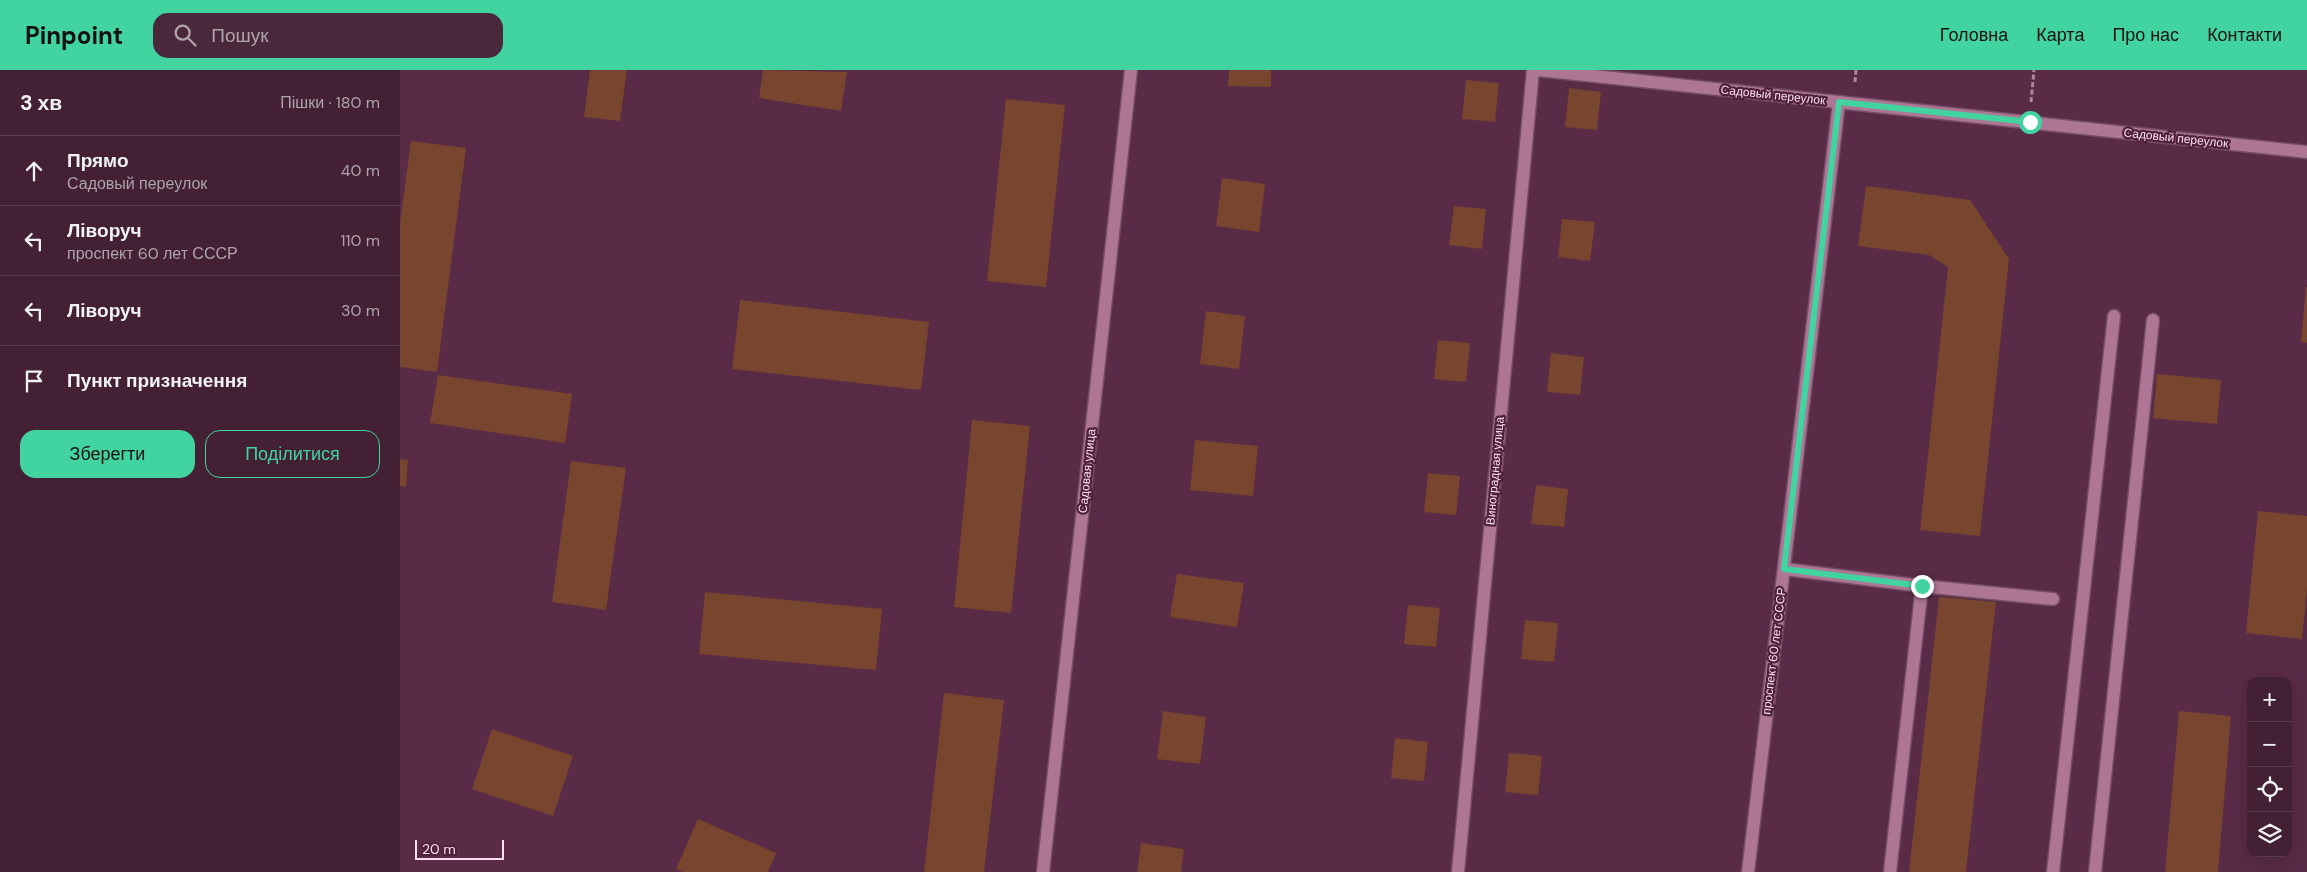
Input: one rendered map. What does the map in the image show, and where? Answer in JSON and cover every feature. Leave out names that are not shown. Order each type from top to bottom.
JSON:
[{"type":"street","name":"Садовая улица","points":[[1043,872],[1131,70]]},
{"type":"street","name":"Виноградная улица","points":[[1458,872],[1533,70]]},
{"type":"street","name":"Садовый переулок","points":[[1538,70],[2307,152]]},
{"type":"street","name":"проспект 60 лет СССР","points":[[1748,872],[1839,102]]},
{"type":"street","points":[[2053,872],[2114,316]]},
{"type":"street","points":[[2096,872],[2153,320]]},
{"type":"street","points":[[1784,569],[1922,586],[2052,598]]},
{"type":"street","points":[[1890,872],[1922,586]]},
{"type":"path","points":[[2030,122],[2034,70]]},
{"type":"building","points":[[590,70],[627,70],[620,121],[584,117]]},
{"type":"building","points":[[763,70],[847,72],[841,111],[759,98]]},
{"type":"building","points":[[1229,70],[1271,70],[1271,87],[1228,86]]},
{"type":"building","points":[[1466,80],[1499,83],[1495,122],[1462,119]]},
{"type":"building","points":[[1569,88],[1601,92],[1597,130],[1565,127]]},
{"type":"building","points":[[1006,99],[1065,105],[1046,287],[987,281]]},
{"type":"building","points":[[411,141],[466,148],[437,372],[400,367],[400,223]]},
{"type":"building","points":[[1222,178],[1265,184],[1259,232],[1216,226]]},
{"type":"building","points":[[1866,186],[1970,200],[2009,259],[1980,536],[1920,530],[1948,267],[1929,255],[1858,246]]},
{"type":"building","points":[[1454,206],[1486,209],[1482,249],[1449,245]]},
{"type":"building","points":[[1562,219],[1595,222],[1590,261],[1558,257]]},
{"type":"building","points":[[2307,287],[2307,343],[2301,342]]},
{"type":"building","points":[[740,300],[929,322],[921,390],[732,369]]},
{"type":"building","points":[[1206,311],[1245,316],[1239,369],[1200,364]]},
{"type":"building","points":[[1438,340],[1470,343],[1466,382],[1434,379]]},
{"type":"building","points":[[1551,353],[1584,357],[1580,395],[1547,392]]},
{"type":"building","points":[[2157,374],[2221,380],[2217,424],[2153,418]]},
{"type":"building","points":[[438,375],[572,394],[565,443],[430,423]]},
{"type":"building","points":[[972,420],[1030,426],[1011,613],[954,607]]},
{"type":"building","points":[[1195,440],[1258,446],[1253,496],[1190,490]]},
{"type":"building","points":[[400,459],[408,460],[406,487],[400,486]]},
{"type":"building","points":[[571,461],[626,468],[606,610],[552,602]]},
{"type":"building","points":[[1428,473],[1460,476],[1456,515],[1424,512]]},
{"type":"building","points":[[1536,485],[1568,489],[1564,527],[1531,524]]},
{"type":"building","points":[[2258,511],[2307,516],[2307,589],[2302,639],[2246,633]]},
{"type":"building","points":[[1177,574],[1244,583],[1237,627],[1170,617]]},
{"type":"building","points":[[705,592],[882,609],[876,670],[699,654]]},
{"type":"building","points":[[1939,597],[1996,602],[1966,872],[1909,872]]},
{"type":"building","points":[[1408,605],[1440,608],[1436,647],[1404,644]]},
{"type":"building","points":[[1525,620],[1558,623],[1554,662],[1521,659]]},
{"type":"building","points":[[944,693],[1004,700],[984,872],[924,872]]},
{"type":"building","points":[[1163,711],[1206,717],[1200,764],[1157,759]]},
{"type":"building","points":[[2179,711],[2231,716],[2218,872],[2165,872]]},
{"type":"building","points":[[492,729],[573,756],[553,816],[472,789]]},
{"type":"building","points":[[1395,738],[1428,742],[1424,781],[1391,778]]},
{"type":"building","points":[[1509,753],[1542,756],[1538,795],[1505,792]]},
{"type":"building","points":[[698,819],[776,853],[768,872],[683,872],[676,869]]},
{"type":"building","points":[[1141,843],[1184,849],[1181,872],[1137,872]]},
{"type":"route","points":[[1922,586],[1784,569],[1839,102],[2030,122]]}]
